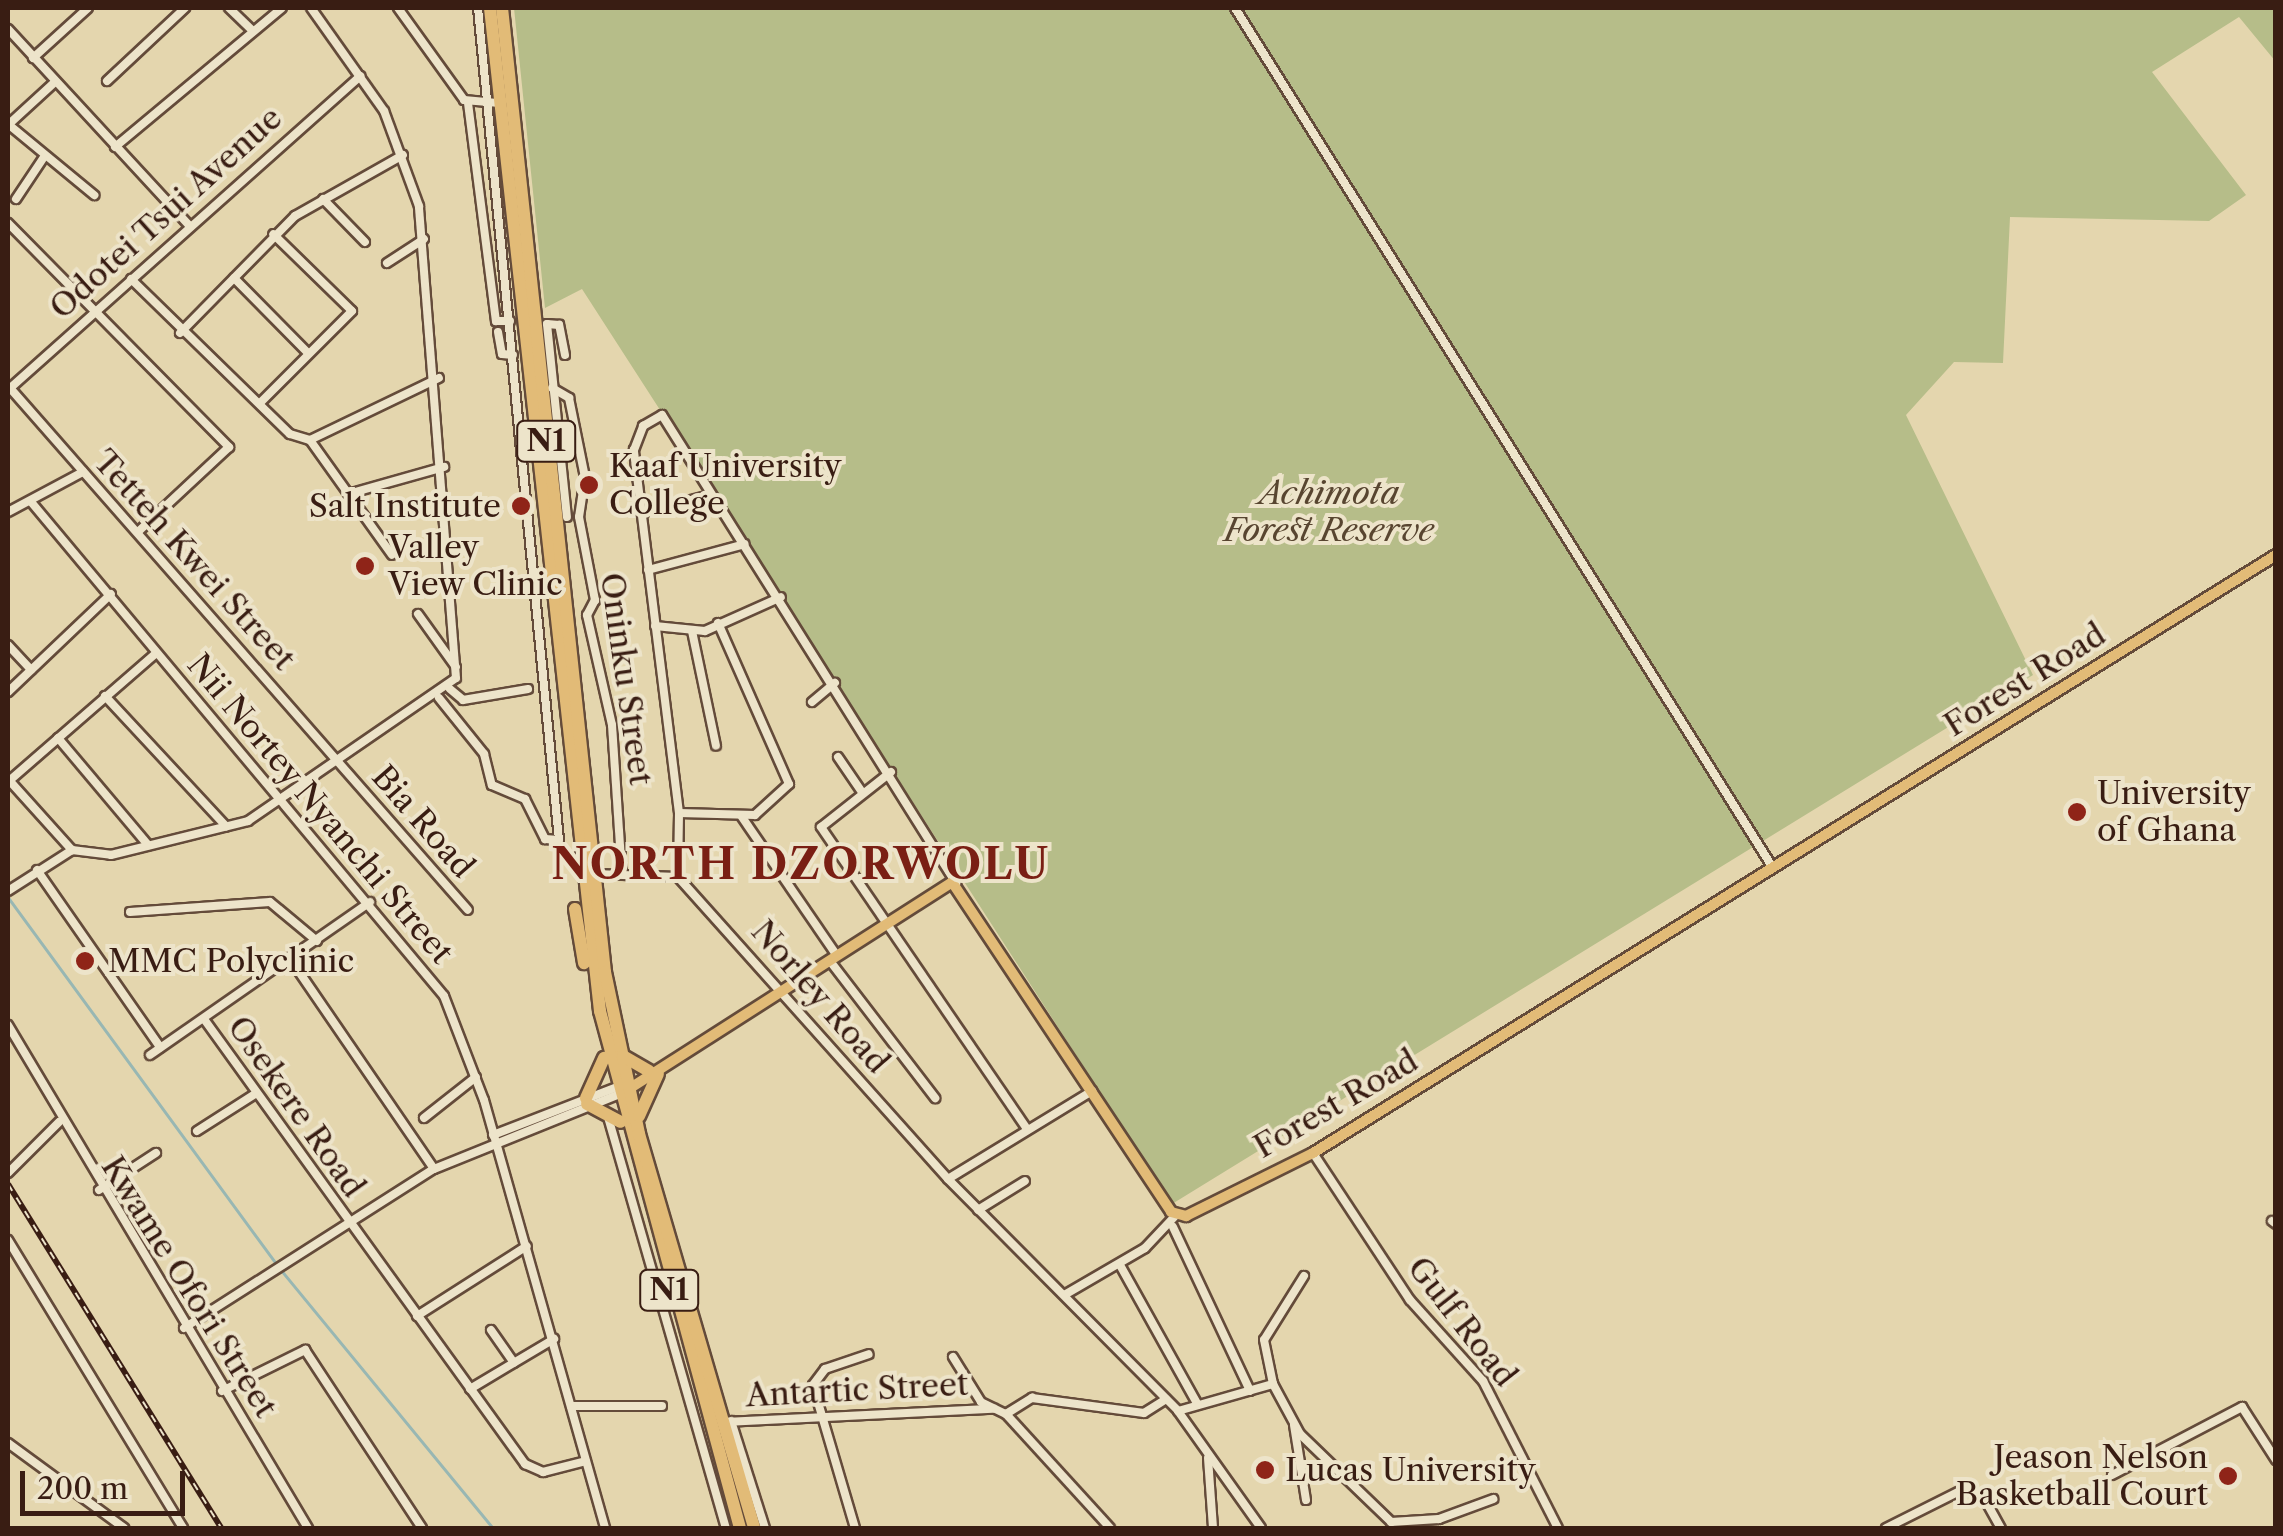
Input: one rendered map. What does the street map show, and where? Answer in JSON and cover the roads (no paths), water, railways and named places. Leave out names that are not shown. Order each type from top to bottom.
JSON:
[{"type":"highway","name":"N1","points":[[490,8],[494,104],[574,842],[578,933],[604,1035],[639,1134],[754,1528]]},
{"type":"highway","name":"N1","points":[[502,8],[560,518],[591,874],[622,1054],[626,1128],[740,1528]]},
{"type":"highway","points":[[604,1035],[601,1079],[586,1101],[605,1108],[626,1128]]},
{"type":"highway","points":[[622,1054],[654,1073],[640,1098],[639,1134]]},
{"type":"main road","name":"Forest Road","points":[[1175,1221],[1313,1153],[2276,555]]},
{"type":"main road","points":[[622,1089],[709,1038],[885,921],[956,883],[1175,1221]]},
{"type":"street","points":[[33,58],[88,8]]},
{"type":"street","points":[[107,81],[185,8]]},
{"type":"street","points":[[229,8],[253,31]]},
{"type":"street","points":[[115,147],[282,8]]},
{"type":"street","points":[[155,654],[8,780],[72,850],[91,858],[226,826],[280,802],[450,690],[457,668],[439,378],[424,238],[403,155],[360,76],[311,8]]},
{"type":"street","points":[[398,8],[468,104],[496,321],[510,322]]},
{"type":"street","points":[[439,698],[484,754],[492,786],[525,799],[545,838],[559,840],[504,268],[494,104],[478,8]]},
{"type":"street","points":[[1235,8],[1772,868]]},
{"type":"street","points":[[8,29],[11,41],[33,58],[190,226]]},
{"type":"street","name":"Odotei Tsui Avenue","points":[[9,389],[360,76]]},
{"type":"street","points":[[55,82],[8,125],[94,195]]},
{"type":"street","points":[[468,104],[494,104]]},
{"type":"street","points":[[180,333],[274,234],[323,199],[403,155]]},
{"type":"street","points":[[16,199],[44,157]]},
{"type":"street","points":[[323,199],[364,242]]},
{"type":"street","points":[[8,224],[98,307],[229,447],[140,531]]},
{"type":"street","points":[[260,403],[352,311],[274,234]]},
{"type":"street","points":[[387,263],[424,238]]},
{"type":"street","points":[[491,270],[504,268]]},
{"type":"street","points":[[234,278],[308,353]]},
{"type":"street","points":[[131,279],[180,333],[260,403],[310,440],[392,555]]},
{"type":"street","points":[[566,356],[559,324],[550,322],[560,518],[579,517]]},
{"type":"street","points":[[498,332],[502,354],[513,354]]},
{"type":"street","points":[[310,440],[439,378]]},
{"type":"street","name":"Oninku Street","points":[[552,388],[569,398],[581,454],[579,517],[595,594],[590,636],[612,725],[622,874]]},
{"type":"street","name":"Tetteh Kwei Street","points":[[9,389],[140,531],[341,765]]},
{"type":"street","points":[[591,874],[678,877],[679,813],[634,443],[648,420],[666,415],[710,495],[781,597],[956,883]]},
{"type":"street","points":[[348,494],[444,467]]},
{"type":"street","points":[[8,512],[32,503],[82,472]]},
{"type":"street","points":[[641,512],[710,495]]},
{"type":"street","name":"Nii Nortey Nyanchi Street","points":[[32,503],[280,802],[370,902],[444,996],[476,1076],[495,1138],[605,1528]]},
{"type":"street","points":[[648,570],[745,544]]},
{"type":"street","points":[[8,692],[111,594]]},
{"type":"street","points":[[655,626],[692,632],[781,597]]},
{"type":"street","points":[[418,614],[457,668]]},
{"type":"street","points":[[679,813],[742,817],[764,810],[790,784],[718,623]]},
{"type":"street","points":[[692,632],[716,746]]},
{"type":"street","points":[[8,646],[31,670]]},
{"type":"street","points":[[812,702],[835,683]]},
{"type":"street","points":[[450,690],[463,700],[528,688]]},
{"type":"street","points":[[105,696],[226,826]]},
{"type":"street","points":[[58,738],[148,845]]},
{"type":"street","points":[[838,757],[862,792]]},
{"type":"street","name":"Bia Road","points":[[341,765],[468,910]]},
{"type":"street","points":[[891,772],[821,827],[1026,1128]]},
{"type":"street","points":[[742,817],[834,958],[935,1098]]},
{"type":"street","points":[[9,889],[72,850]]},
{"type":"street","points":[[37,870],[160,1046]]},
{"type":"street","name":"Norley Road","points":[[678,877],[948,1179],[1178,1411],[1261,1528]]},
{"type":"street","points":[[130,912],[270,902],[317,941]]},
{"type":"street","points":[[150,1055],[370,902]]},
{"type":"street","points":[[291,960],[434,1169]]},
{"type":"street","name":"Osekere Road","points":[[204,1019],[348,1223],[534,1470],[586,1461]]},
{"type":"street","name":"Kwame Ofori Street","points":[[8,1025],[99,1190],[308,1528]]},
{"type":"street","points":[[424,1118],[476,1076]]},
{"type":"street","points":[[184,1328],[434,1169],[495,1138],[622,1089]]},
{"type":"street","points":[[948,1179],[1092,1091]]},
{"type":"street","points":[[196,1132],[255,1094]]},
{"type":"street","points":[[605,1108],[726,1528]]},
{"type":"street","points":[[8,1174],[59,1122]]},
{"type":"street","points":[[99,1190],[156,1152]]},
{"type":"street","name":"Gulf Road","points":[[1313,1153],[1410,1300],[1483,1381],[1558,1528]]},
{"type":"street","points":[[978,1210],[1025,1181]]},
{"type":"street","points":[[1066,1294],[1120,1265],[1175,1221],[1250,1391]]},
{"type":"street","points":[[8,1240],[183,1528]]},
{"type":"street","points":[[417,1316],[527,1246]]},
{"type":"street","points":[[1120,1265],[1198,1405]]},
{"type":"street","points":[[1304,1276],[1268,1325],[1272,1384],[1294,1425],[1391,1522],[1439,1519],[1493,1499]]},
{"type":"street","points":[[491,1330],[514,1363]]},
{"type":"street","points":[[470,1388],[554,1339]]},
{"type":"street","points":[[222,1390],[306,1350],[422,1528]]},
{"type":"street","points":[[855,1528],[812,1390],[818,1374],[869,1354]]},
{"type":"street","points":[[953,1357],[994,1409],[1006,1414],[1110,1528]]},
{"type":"street","points":[[1178,1411],[1272,1384]]},
{"type":"street","points":[[1006,1414],[1032,1398],[1144,1412],[1166,1399]]},
{"type":"street","points":[[571,1406],[662,1406]]},
{"type":"street","points":[[2112,1475],[2242,1408],[2276,1460]]},
{"type":"street","name":"Antartic Street","points":[[726,1422],[994,1409]]},
{"type":"street","points":[[726,1422],[766,1528]]},
{"type":"street","points":[[1294,1425],[1306,1500]]},
{"type":"street","points":[[8,1443],[124,1528]]},
{"type":"street","points":[[1207,1454],[1213,1528]]},
{"type":"street","points":[[1886,1528],[1964,1488],[1983,1496],[2001,1528]]},
{"type":"waterway","points":[[8,897],[277,1264]]},
{"type":"waterway","points":[[282,1271],[493,1528]]},
{"type":"railway","points":[[8,1184],[221,1528]]},
{"type":"place","name":"Kaaf University College","points":[[589,485]]},
{"type":"place","name":"Salt Institute","points":[[521,506]]},
{"type":"place","name":"Valley View Clinic","points":[[365,566]]},
{"type":"place","name":"University of Ghana","points":[[2077,812]]},
{"type":"place","name":"MMC Polyclinic","points":[[85,961]]},
{"type":"place","name":"Lucas University","points":[[1265,1470]]},
{"type":"place","name":"Jeason Nelson Basketball Court","points":[[2228,1476]]},
{"type":"district","name":"NORTH DZORWOLU","points":[[801,864]]},
{"type":"park label","name":"Achimota Forest Reserve","points":[[1329,512]]}]
